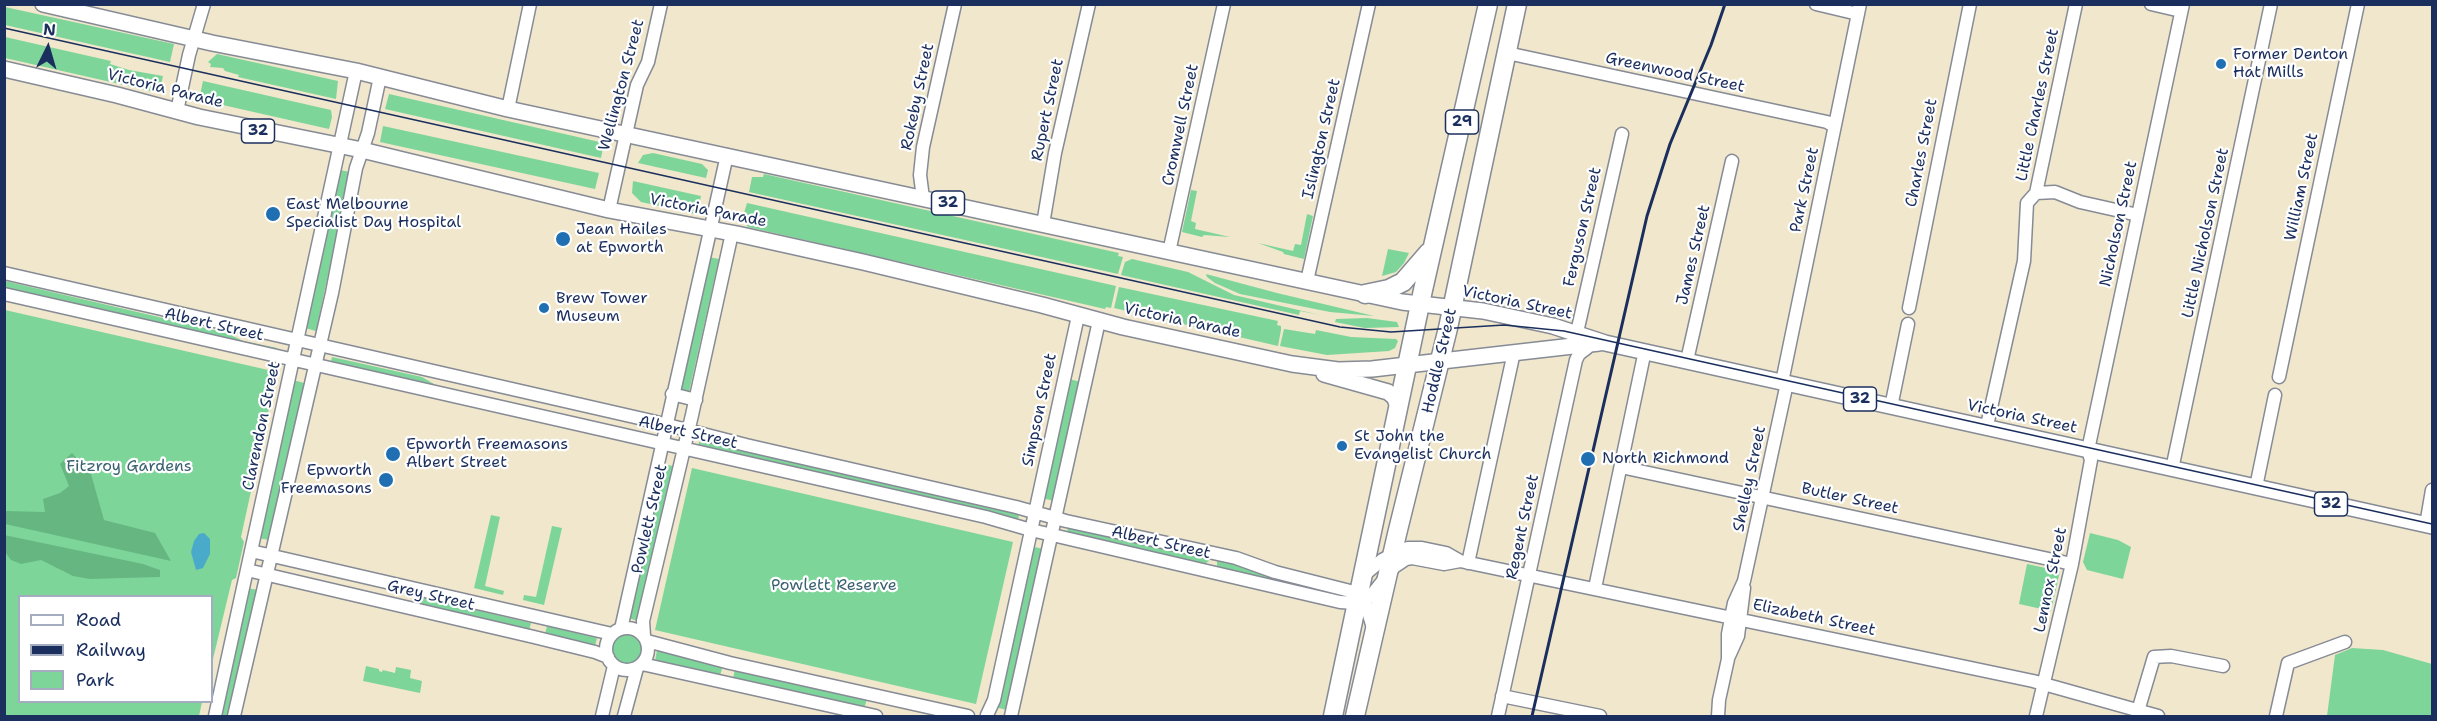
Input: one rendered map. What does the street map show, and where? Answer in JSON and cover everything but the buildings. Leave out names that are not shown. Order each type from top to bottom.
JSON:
[{"type":"highway","name":"Hoddle Street","points":[[1333,717],[1360,600],[1420,305],[1488,4]]},
{"type":"highway","name":"Hoddle Street","points":[[1355,717],[1453,307],[1517,4]]},
{"type":"highway","points":[[1365,294],[1389,289],[1403,282],[1427,256],[1435,240]]},
{"type":"main road","name":"32","points":[[43,4],[194,39],[356,71],[508,109],[1420,305]]},
{"type":"main road","name":"Victoria Parade","points":[[4,69],[261,131],[340,145],[609,210],[732,233],[1008,297],[1099,321],[1292,364],[1347,370],[1408,365]]},
{"type":"main road","name":"Victoria Street","points":[[1420,305],[1483,311],[1553,326],[1605,343],[2429,526]]},
{"type":"main road","name":"32","points":[[1553,326],[1578,328],[1671,350],[1718,367]]},
{"type":"main road","name":"Victoria Street","points":[[1408,365],[1605,343]]},
{"type":"main road","name":"32","points":[[1569,346],[1687,368],[1718,367]]},
{"type":"main road","points":[[1292,364],[1388,392],[1394,397],[1399,408]]},
{"type":"main road","name":"32","points":[[1934,416],[1989,421],[2061,436],[2102,460],[2173,477],[2230,481]]},
{"type":"street","points":[[177,111],[204,4]]},
{"type":"street","points":[[508,109],[530,4]]},
{"type":"street","name":"Wellington Street","points":[[609,210],[637,85],[648,62],[661,4]]},
{"type":"street","name":"Rokeby Street","points":[[923,198],[920,175],[922,153],[955,4]]},
{"type":"street","name":"Rupert Street","points":[[1043,224],[1055,153],[1089,4]]},
{"type":"street","name":"Cromwell Street","points":[[1169,252],[1224,4]]},
{"type":"street","name":"Islington Street","points":[[1307,281],[1369,4]]},
{"type":"street","points":[[1816,4],[1859,9]]},
{"type":"street","name":"Charles Street","points":[[1909,308],[1970,4]]},
{"type":"street","name":"Little Charles Street","points":[[1989,421],[2024,261],[2027,203],[2036,193],[2076,4]]},
{"type":"street","points":[[2151,4],[2182,8]]},
{"type":"street","name":"Little Nicholson Street","points":[[2172,469],[2271,4]]},
{"type":"street","name":"William Street","points":[[2279,377],[2358,4]]},
{"type":"street","name":"Nicholson Street","points":[[2088,450],[2182,8]]},
{"type":"street","name":"Park Street","points":[[1784,382],[1859,9]]},
{"type":"street","name":"Greenwood Street","points":[[1507,53],[1827,122],[1834,126]]},
{"type":"street","name":"Clarendon Street","points":[[215,717],[356,71]]},
{"type":"street","points":[[234,717],[320,344],[356,168],[372,117],[380,77]]},
{"type":"street","name":"Ferguson Street","points":[[1578,328],[1622,134]]},
{"type":"street","name":"Powlett Street","points":[[616,631],[727,155]]},
{"type":"street","name":"James Street","points":[[1688,356],[1732,161]]},
{"type":"street","points":[[2036,193],[2055,192],[2080,202],[2138,215]]},
{"type":"street","name":"Powlett Street","points":[[645,638],[643,621],[696,400],[732,233]]},
{"type":"street","name":"Albert Street","points":[[4,273],[689,429],[746,445],[1214,553],[1275,572],[1349,589],[1360,600]]},
{"type":"street","name":"Albert Street","points":[[4,294],[986,518],[1340,602],[1360,600]]},
{"type":"street","name":"Simpson Street","points":[[1030,530],[1078,316]]},
{"type":"street","points":[[986,716],[1000,714],[1009,717],[1099,321]]},
{"type":"street","points":[[1891,406],[1908,324]]},
{"type":"street","name":"Regent Street","points":[[1498,717],[1576,358],[1587,348]]},
{"type":"street","points":[[1464,562],[1514,352]]},
{"type":"street","points":[[1595,588],[1643,360]]},
{"type":"street","name":"Shelley Street","points":[[1712,717],[1719,700],[1728,660],[1738,636],[1736,619],[1763,498],[1784,382]]},
{"type":"street","points":[[672,394],[696,400]]},
{"type":"street","points":[[2256,487],[2275,395]]},
{"type":"street","name":"Lennox Street","points":[[2036,717],[2072,564],[2091,460],[2088,450]]},
{"type":"street","name":"Butler Street","points":[[1621,466],[2072,564]]},
{"type":"street","points":[[2429,526],[2433,490]]},
{"type":"street","points":[[986,716],[993,700],[1030,530]]},
{"type":"street","name":"Elizabeth Street","points":[[1364,574],[1393,554],[1405,548],[1418,547],[1446,553],[1464,562],[2044,684],[2158,717]]},
{"type":"street","name":"Grey Street","points":[[251,551],[616,631]]},
{"type":"street","points":[[1210,570],[1214,553]]},
{"type":"street","name":"Elizabeth Street","points":[[1389,572],[1400,561],[1410,558],[1444,564],[1464,562]]},
{"type":"street","name":"Grey Street","points":[[247,570],[534,637],[611,662]]},
{"type":"street","points":[[1374,641],[1370,616],[1360,600],[1375,593],[1389,572]]},
{"type":"street","name":"Albert Street","points":[[1330,585],[1347,583],[1364,574]]},
{"type":"street","points":[[602,717],[611,662],[606,645],[616,631],[633,628],[645,638],[730,663],[876,694],[927,711],[968,717]]},
{"type":"street","points":[[624,717],[639,666],[648,653],[645,638]]},
{"type":"street","points":[[2276,717],[2288,663],[2345,642]]},
{"type":"street","points":[[2138,711],[2154,657],[2171,656],[2223,666]]},
{"type":"street","points":[[611,662],[625,670],[639,666],[873,716],[876,694]]},
{"type":"street","points":[[1502,696],[1600,717]]},
{"type":"street","name":"Shelley Street","points":[[1719,700],[1719,717]]},
{"type":"green space","points":[[5,7],[174,44],[170,62],[5,25]]},
{"type":"green space","points":[[5,37],[111,61],[110,64],[129,70],[163,76],[159,93],[5,58]]},
{"type":"green space","points":[[217,54],[338,81],[336,99],[238,77],[239,75],[225,71],[223,68],[210,67],[211,64],[208,62]]},
{"type":"green space","points":[[203,81],[331,110],[329,129],[205,101],[200,95]]},
{"type":"green space","points":[[389,94],[604,143],[601,158],[385,109]]},
{"type":"green space","points":[[383,126],[599,173],[595,189],[380,142]]},
{"type":"green space","points":[[653,153],[702,164],[708,170],[706,178],[638,163],[643,155]]},
{"type":"green space","points":[[340,170],[350,172],[316,331],[305,328]]},
{"type":"green space","points":[[764,174],[1119,253],[1118,256],[1123,257],[1118,274],[749,192],[752,177],[763,177]]},
{"type":"green space","points":[[633,181],[701,196],[698,209],[695,214],[641,202],[632,193]]},
{"type":"green space","points":[[1191,190],[1197,191],[1191,221],[1196,223],[1195,229],[1230,237],[1204,235],[1202,237],[1182,232]]},
{"type":"green space","points":[[747,203],[1116,286],[1111,308],[1106,307],[1105,309],[748,227],[742,220]]},
{"type":"green space","points":[[1307,214],[1313,216],[1304,259],[1284,254],[1258,243],[1293,251],[1295,244],[1301,245]]},
{"type":"green space","points":[[1388,249],[1409,253],[1396,272],[1382,276]]},
{"type":"green space","points":[[709,257],[719,259],[689,392],[680,390]]},
{"type":"green space","points":[[1132,259],[1188,272],[1234,295],[1320,315],[1300,311],[1299,315],[1121,275],[1125,262]]},
{"type":"green space","points":[[1206,274],[1374,316],[1330,312],[1240,294],[1215,283]]},
{"type":"green space","points":[[5,281],[227,333],[243,341],[277,348],[276,353],[5,290]]},
{"type":"green space","points":[[1119,287],[1278,321],[1277,325],[1281,326],[1281,330],[1278,346],[1114,308]]},
{"type":"green space","name":"Fitzroy Gardens","points":[[5,310],[277,372],[241,537],[244,542],[236,578],[232,580],[213,659],[213,595],[18,595],[18,703],[202,703],[199,716],[5,716]]},
{"type":"green space","points":[[1367,318],[1397,322],[1399,327],[1365,328],[1335,322],[1336,319]]},
{"type":"green space","points":[[1284,329],[1315,334],[1316,330],[1351,337],[1396,339],[1398,341],[1395,348],[1389,351],[1327,355],[1280,346]]},
{"type":"green space","points":[[332,357],[422,377],[434,384],[433,388],[330,365]]},
{"type":"green space","points":[[1069,379],[1081,382],[1054,501],[1042,498]]},
{"type":"green space","points":[[293,380],[304,383],[269,540],[258,538]]},
{"type":"green space","points":[[703,440],[1017,512],[1019,517],[1017,520],[698,446]]},
{"type":"green space","points":[[72,453],[91,474],[104,520],[155,533],[171,561],[5,524],[5,511],[45,512],[43,499],[60,493],[69,486],[60,464]]},
{"type":"green space","points":[[663,464],[673,466],[638,621],[628,618]]},
{"type":"green space","name":"Powlett Reserve","points":[[692,468],[1013,542],[976,704],[655,630]]},
{"type":"green space","points":[[491,515],[500,517],[485,586],[504,591],[503,595],[474,588]]},
{"type":"green space","points":[[552,526],[562,528],[544,605],[523,600],[524,595],[536,597]]},
{"type":"green space","points":[[1068,526],[1208,558],[1209,561],[1203,565],[1067,533]]},
{"type":"green space","points":[[2090,533],[2118,540],[2131,547],[2123,579],[2087,570],[2083,562]]},
{"type":"green space","points":[[4,535],[143,564],[160,570],[160,577],[90,579],[73,576],[41,560],[21,564],[11,560],[5,552]]},
{"type":"green space","points":[[1031,546],[1043,549],[1007,710],[995,707]]},
{"type":"green space","points":[[1217,560],[1341,592],[1340,596],[1217,568]]},
{"type":"green space","points":[[2027,564],[2060,571],[2051,611],[2019,604]]},
{"type":"green space","points":[[247,588],[258,590],[230,716],[218,716]]},
{"type":"green space","points":[[420,597],[531,623],[529,631],[418,605]]},
{"type":"green space","points":[[547,626],[597,638],[595,646],[545,634]]},
{"type":"green space","points":[[627,633],[638,638],[643,649],[638,660],[627,665],[616,660],[611,649],[616,638]]},
{"type":"green space","points":[[2352,648],[2383,650],[2432,664],[2432,716],[2327,716],[2335,655]]},
{"type":"green space","points":[[657,650],[723,665],[720,676],[655,661]]},
{"type":"green space","points":[[366,666],[382,672],[383,670],[395,673],[396,667],[411,670],[410,678],[422,681],[420,693],[363,681]]},
{"type":"green space","points":[[735,669],[867,699],[864,709],[733,679]]},
{"type":"water","points":[[204,533],[210,539],[210,554],[203,568],[196,570],[191,552],[194,541],[199,534]]},
{"type":"tram line","points":[[4,28],[1340,327],[1391,332],[1504,325],[1564,331],[2432,524]]},
{"type":"railway","points":[[1532,716],[1647,216],[1670,144],[1711,45],[1725,4]]},
{"type":"place","name":"Former Denton Hat Mills","points":[[2221,64]]},
{"type":"place","name":"East Melbourne Specialist Day Hospital","points":[[273,214]]},
{"type":"place","name":"Jean Hailes at Epworth","points":[[563,239]]},
{"type":"place","name":"Brew Tower Museum","points":[[544,308]]},
{"type":"place","name":"St John the Evangelist Church","points":[[1342,446]]},
{"type":"place","name":"Epworth Freemasons Albert Street","points":[[393,454]]},
{"type":"place","name":"North Richmond","points":[[1588,459]]},
{"type":"place","name":"Epworth Freemasons","points":[[386,480]]}]
